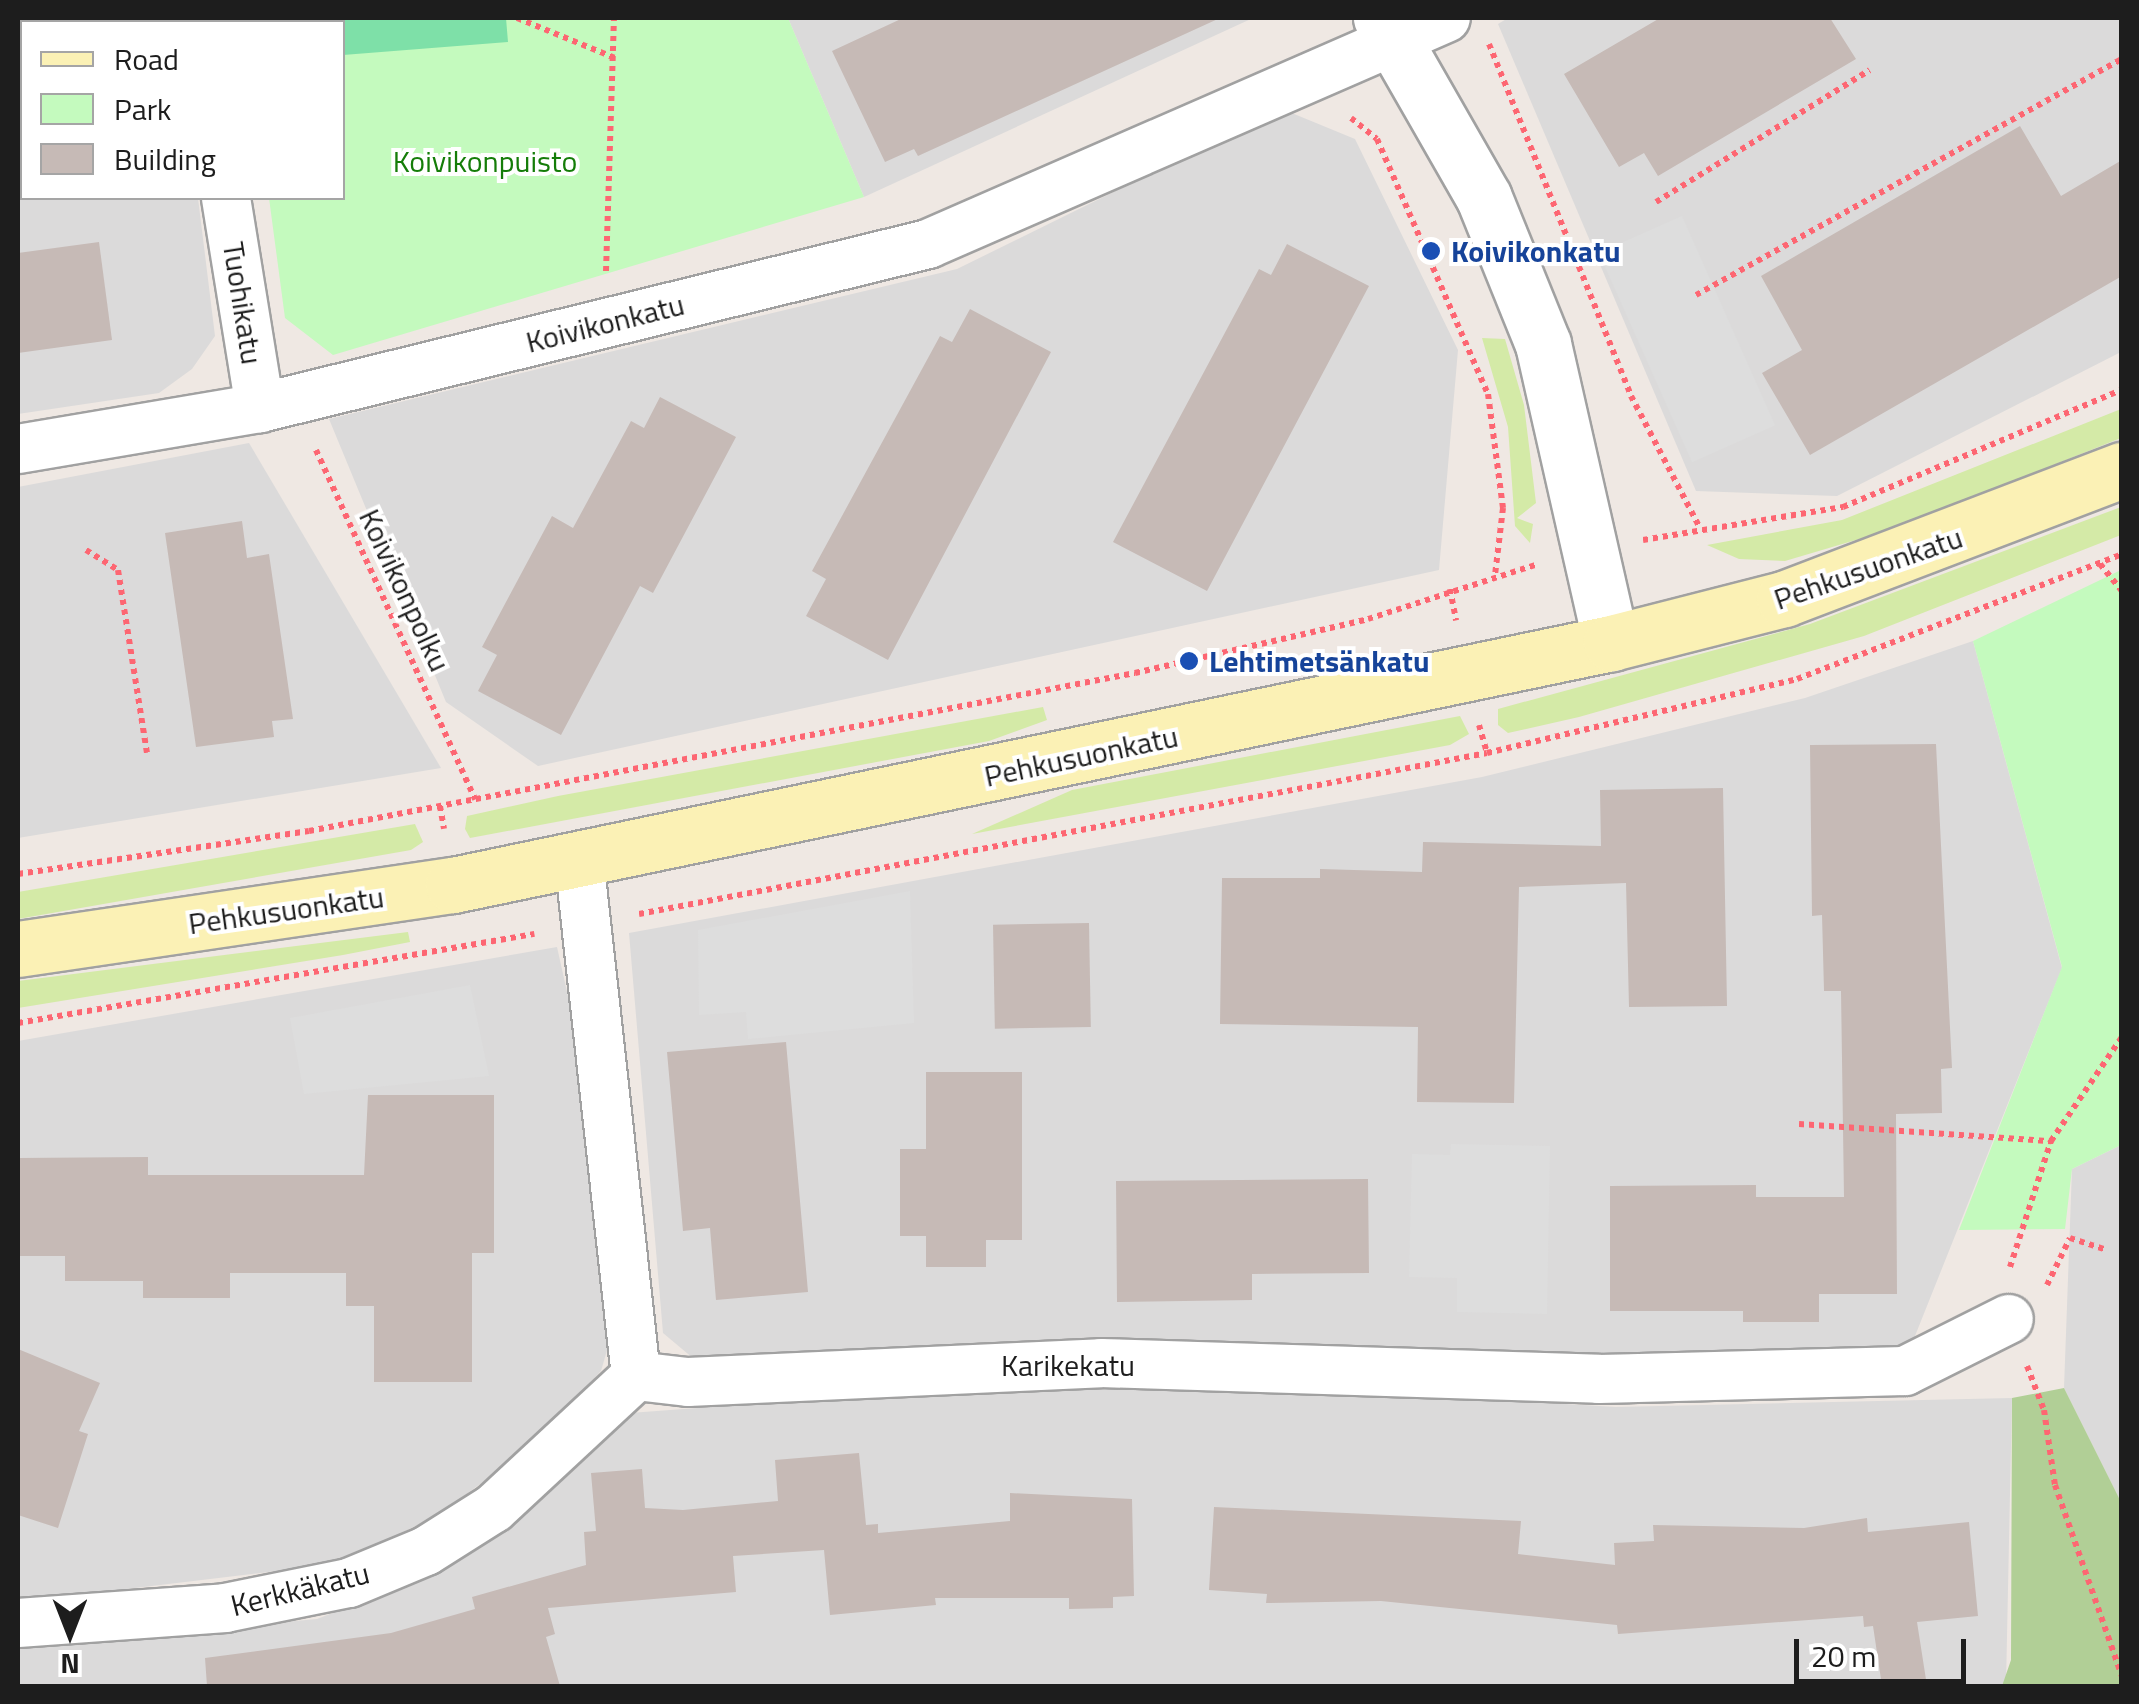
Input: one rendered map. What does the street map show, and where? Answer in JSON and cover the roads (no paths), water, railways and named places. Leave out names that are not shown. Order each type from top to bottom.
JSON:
[{"type":"main road","name":"Pehkusuonkatu","points":[[18,949],[578,859],[1611,643],[1784,599],[2122,470]]},
{"type":"street","name":"Koivikonkatu","points":[[18,449],[277,404],[928,244],[1322,72],[1388,30],[1462,24]]},
{"type":"street","points":[[1388,30],[1484,198],[1543,344],[1611,643]]},
{"type":"street","name":"Tuohikatu","points":[[226,200],[277,404]]},
{"type":"street","points":[[578,859],[636,1376]]},
{"type":"street","name":"Karikekatu","points":[[636,1376],[688,1382],[1101,1363],[1599,1379],[1905,1372],[2009,1319]]},
{"type":"street","name":"Kerkkäkatu","points":[[18,1622],[225,1608],[349,1583],[426,1550],[494,1508],[636,1376]]},
{"type":"place","name":"Koivikonkatu","points":[[1431,251]]},
{"type":"place","name":"Lehtimetsänkatu","points":[[1189,661]]},
{"type":"park label","name":"Koivikonpuisto","points":[[485,161]]}]
